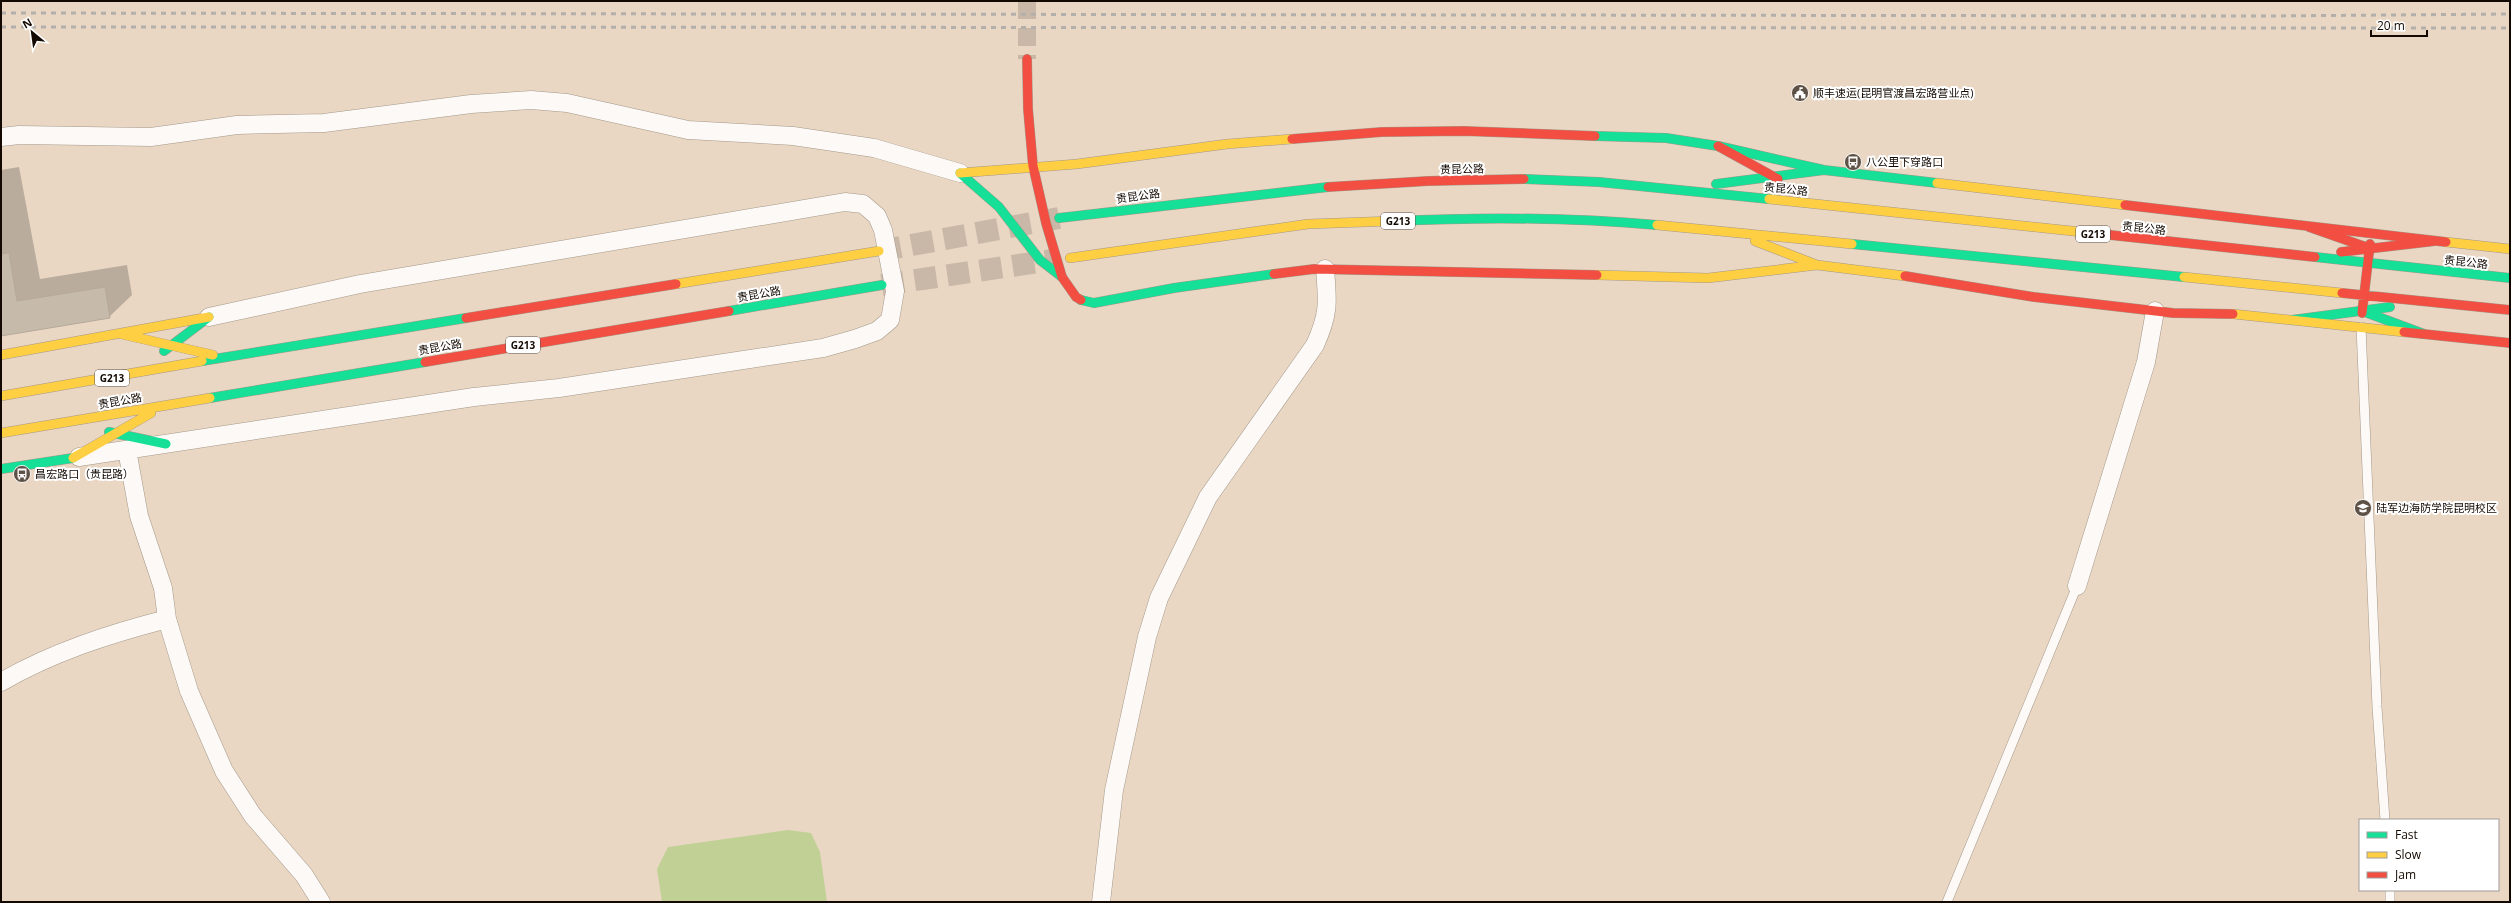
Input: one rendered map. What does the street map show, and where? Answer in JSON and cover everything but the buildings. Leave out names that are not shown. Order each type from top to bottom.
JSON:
[{"type":"main road","points":[[1027,58],[1028,109],[1033,166],[1062,277]]},
{"type":"main road","points":[[960,173],[1033,166],[1077,164],[1227,144],[1382,132],[1546,132],[1666,138],[1718,146],[1824,170],[2510,249]]},
{"type":"main road","points":[[1718,146],[1788,184]]},
{"type":"main road","points":[[1677,189],[1824,170]]},
{"type":"main road","points":[[960,173],[999,207],[1040,260],[1062,277],[1076,297],[1084,302],[1094,303],[1174,288],[1324,269],[1708,278],[1817,265]]},
{"type":"main road","name":"贵昆公路","points":[[1059,218],[1210,198],[1304,188],[1395,182],[1554,179],[1677,189],[2510,278]]},
{"type":"main road","points":[[1808,194],[1835,207]]},
{"type":"main road","name":"G213","points":[[1070,258],[1308,224],[1494,217],[1587,219],[1728,231],[2510,310]]},
{"type":"main road","points":[[2309,227],[2433,270]]},
{"type":"main road","points":[[1728,231],[1817,265],[1936,280],[2034,297],[2154,311],[2226,313],[2510,343]]},
{"type":"main road","points":[[2361,327],[2371,234]]},
{"type":"main road","points":[[2304,257],[2436,241]]},
{"type":"main road","name":"贵昆公路","points":[[1,396],[134,374],[222,357],[879,251]]},
{"type":"main road","name":"贵昆公路","points":[[1,433],[882,285]]},
{"type":"main road","points":[[2298,289],[2424,334]]},
{"type":"main road","points":[[2292,320],[2429,302]]},
{"type":"main road","points":[[1,354],[121,334],[209,317]]},
{"type":"main road","points":[[134,374],[209,317]]},
{"type":"main road","points":[[121,334],[222,357]]},
{"type":"main road","points":[[1,469],[73,458],[165,406]]},
{"type":"main road","points":[[63,423],[166,444]]},
{"type":"street","points":[[1,137],[19,135],[151,137],[238,125],[324,123],[471,104],[531,100],[567,103],[688,130],[793,136],[874,148],[960,173]]},
{"type":"street","points":[[73,458],[474,396],[559,388],[823,348],[877,331],[890,320],[895,291],[883,230],[877,216],[863,204],[845,202],[360,284],[209,317]]},
{"type":"street","points":[[1102,902],[1114,790],[1147,637],[1159,598],[1208,497],[1315,345],[1326,321],[1328,303],[1324,269]]},
{"type":"street","points":[[2077,586],[2146,362],[2154,311]]},
{"type":"street","points":[[127,450],[139,516],[163,588],[167,619],[189,691],[224,771],[254,816],[304,875],[321,902]]},
{"type":"street","points":[[1,682],[29,666],[74,647],[120,631],[167,619]]},
{"type":"lane","points":[[2361,327],[2377,707],[2385,819]]},
{"type":"lane","points":[[1947,902],[2077,586]]},
{"type":"lane","points":[[2390,891],[2390,902]]},
{"type":"green space","points":[[788,830],[811,833],[820,852],[827,902],[662,902],[657,869],[668,847]]},
{"type":"tunnel","points":[[1027,1],[1027,59]]},
{"type":"tunnel","points":[[879,251],[1059,218]]},
{"type":"tunnel","points":[[882,285],[1059,259]]},
{"type":"railway","points":[[1,13],[2271,16],[2510,14]]},
{"type":"railway","points":[[1,27],[2510,28]]},
{"type":"traffic: fast","points":[[1595,136],[1666,138],[1718,146],[1824,170],[1937,183]]},
{"type":"traffic: fast","points":[[1716,184],[1824,170]]},
{"type":"traffic: fast","points":[[960,173],[999,207],[1040,260],[1062,277]]},
{"type":"traffic: fast","points":[[1524,179],[1599,182],[1769,199]]},
{"type":"traffic: fast","points":[[1059,218],[1328,187]]},
{"type":"traffic: fast","points":[[1393,221],[1525,218],[1591,220],[1657,225]]},
{"type":"traffic: fast","points":[[1852,244],[2184,277]]},
{"type":"traffic: fast","points":[[2315,257],[2510,278]]},
{"type":"traffic: fast","points":[[1081,300],[1094,303],[1174,288],[1274,274]]},
{"type":"traffic: fast","points":[[729,311],[882,285]]},
{"type":"traffic: fast","points":[[2292,320],[2390,307]]},
{"type":"traffic: fast","points":[[2365,312],[2424,334]]},
{"type":"traffic: fast","points":[[164,351],[209,317]]},
{"type":"traffic: fast","points":[[202,361],[466,318]]},
{"type":"traffic: fast","points":[[210,398],[425,362]]},
{"type":"traffic: fast","points":[[109,432],[166,444]]},
{"type":"traffic: fast","points":[[1,469],[73,458]]},
{"type":"traffic: slow","points":[[960,173],[1077,164],[1227,144],[1292,139]]},
{"type":"traffic: slow","points":[[1937,183],[2125,205]]},
{"type":"traffic: slow","points":[[1769,199],[2101,234]]},
{"type":"traffic: slow","points":[[1070,258],[1308,224],[1393,221]]},
{"type":"traffic: slow","points":[[1657,225],[1852,244]]},
{"type":"traffic: slow","points":[[1755,241],[1817,265]]},
{"type":"traffic: slow","points":[[2446,242],[2510,249]]},
{"type":"traffic: slow","points":[[676,284],[879,251]]},
{"type":"traffic: slow","points":[[1597,275],[1708,278],[1817,265],[1905,276]]},
{"type":"traffic: slow","points":[[2184,277],[2342,293]]},
{"type":"traffic: slow","points":[[2233,314],[2404,332]]},
{"type":"traffic: slow","points":[[1,355],[209,317]]},
{"type":"traffic: slow","points":[[121,334],[213,355]]},
{"type":"traffic: slow","points":[[1,396],[202,361]]},
{"type":"traffic: slow","points":[[1,433],[210,398]]},
{"type":"traffic: slow","points":[[73,458],[151,413]]},
{"type":"traffic: jam","points":[[1027,59],[1028,109],[1033,166],[1046,223],[1062,277],[1076,297],[1081,300]]},
{"type":"traffic: jam","points":[[1292,139],[1382,132],[1464,131],[1595,136]]},
{"type":"traffic: jam","points":[[1718,146],[1778,179]]},
{"type":"traffic: jam","points":[[1328,187],[1428,181],[1524,179]]},
{"type":"traffic: jam","points":[[2125,205],[2446,242]]},
{"type":"traffic: jam","points":[[2309,227],[2366,247]]},
{"type":"traffic: jam","points":[[2101,234],[2315,257]]},
{"type":"traffic: jam","points":[[2341,252],[2435,241]]},
{"type":"traffic: jam","points":[[2362,313],[2370,244]]},
{"type":"traffic: jam","points":[[1274,274],[1314,269],[1597,275]]},
{"type":"traffic: jam","points":[[1905,276],[2034,297],[2173,313],[2233,314]]},
{"type":"traffic: jam","points":[[466,318],[676,284]]},
{"type":"traffic: jam","points":[[2342,293],[2510,310]]},
{"type":"traffic: jam","points":[[425,362],[729,311]]},
{"type":"traffic: jam","points":[[2404,332],[2510,343]]},
{"type":"place","name":"顺丰速运(昆明官渡昌宏路营业点)","points":[[1800,93]]},
{"type":"place","name":"八公里下穿路口","points":[[1853,162]]},
{"type":"place","name":"昌宏路口（贵昆路）","points":[[22,474]]},
{"type":"place","name":"陆军边海防学院昆明校区","points":[[2363,508]]}]
